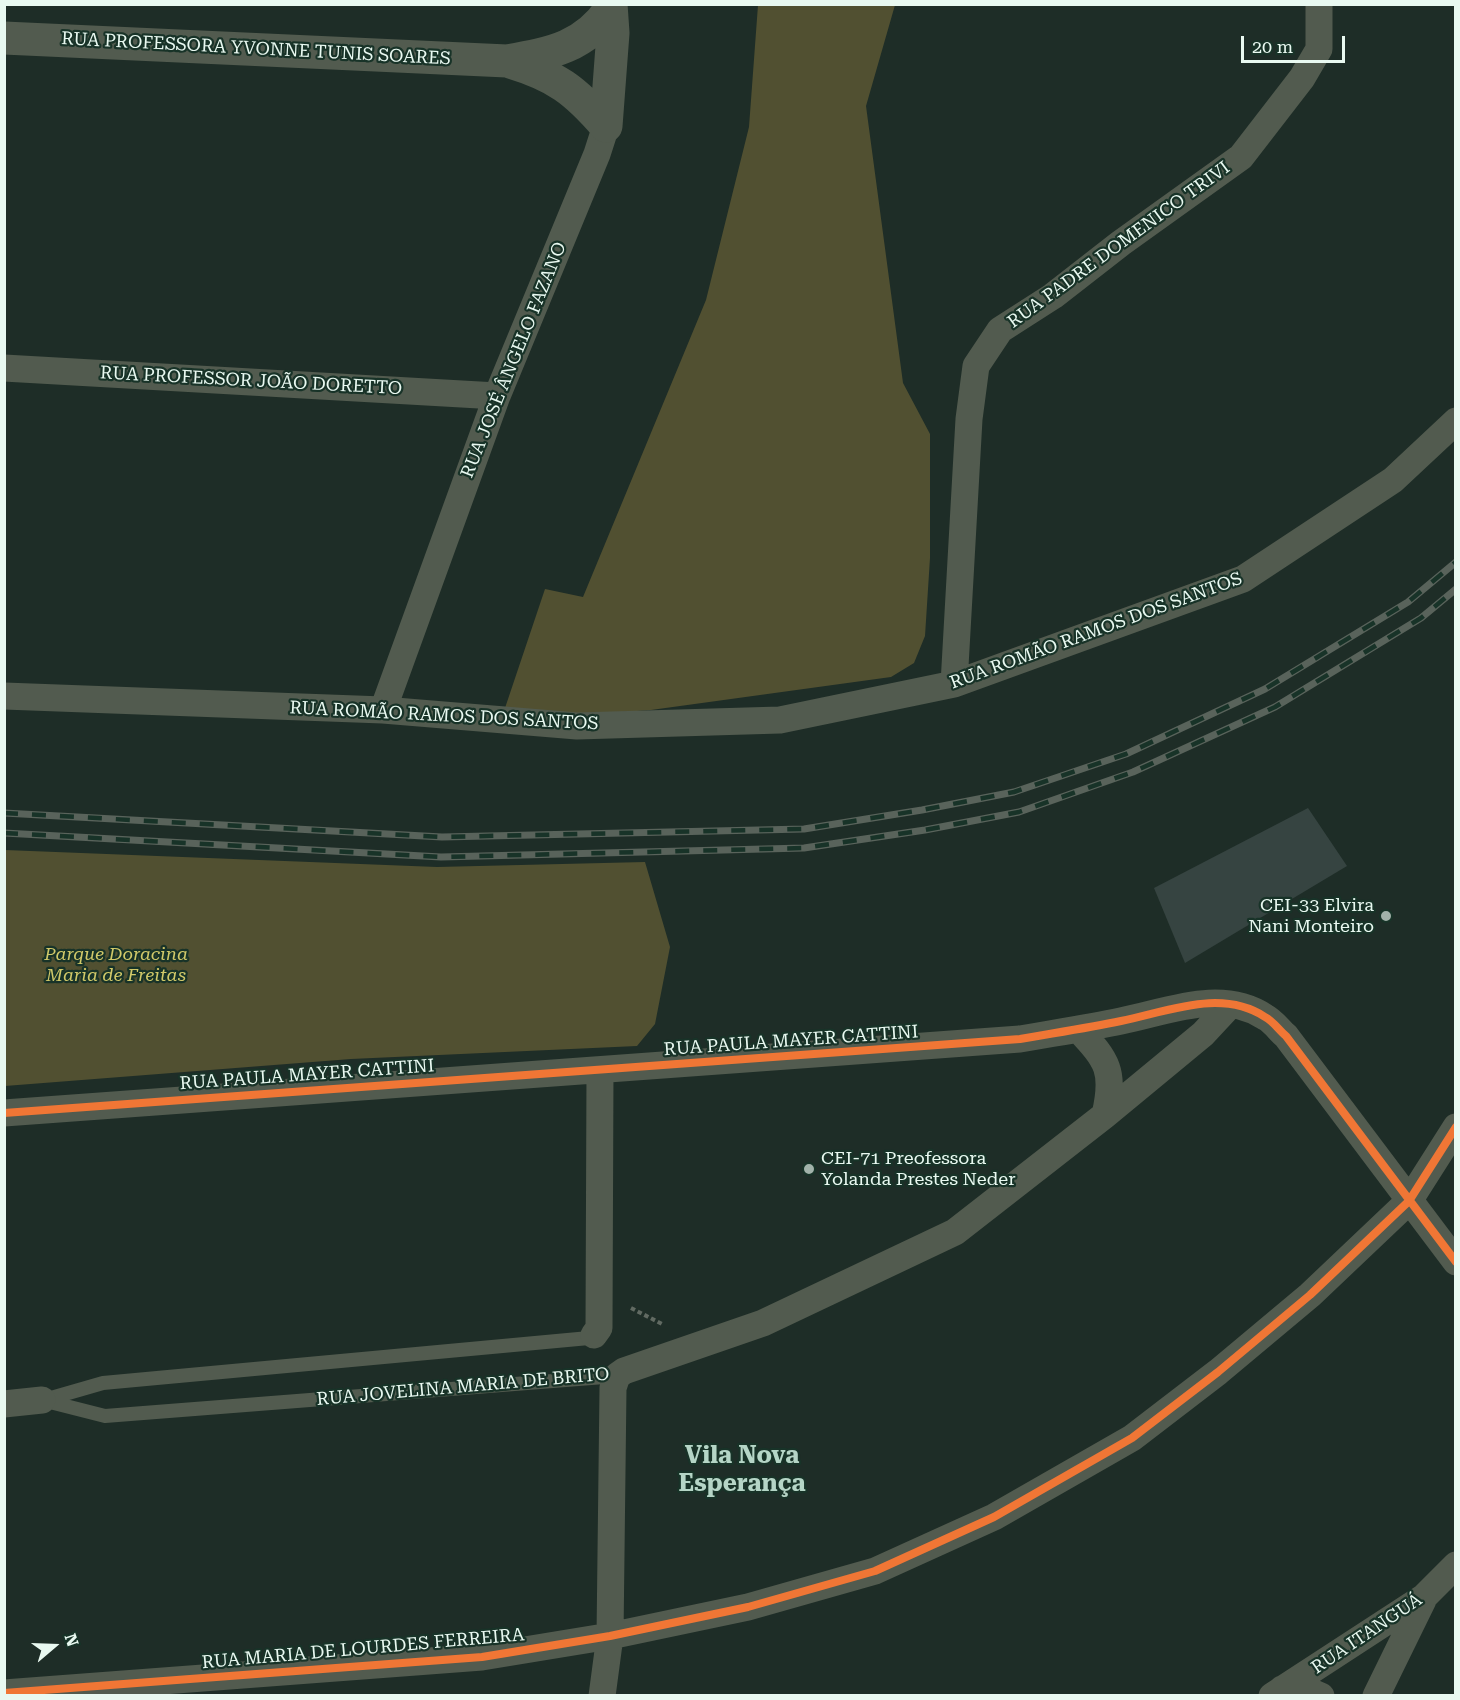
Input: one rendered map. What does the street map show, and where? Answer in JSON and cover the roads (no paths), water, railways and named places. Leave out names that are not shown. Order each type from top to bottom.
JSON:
[{"type":"street","name":"RUA PADRE DOMENICO TRIVI","points":[[954,684],[969,419],[976,366],[1000,330],[1053,296],[1121,243],[1241,158],[1302,78],[1319,49],[1319,4]]},
{"type":"street","name":"RUA PROFESSORA YVONNE TUNIS SOARES","points":[[4,38],[507,61],[545,54],[586,37],[600,24],[611,6]]},
{"type":"street","name":"RUA JOSÉ ÂNGELO FAZANO","points":[[383,710],[497,396],[597,154],[606,126],[613,33],[611,6]]},
{"type":"street","name":"RUA PROFESSORA YVONNE TUNIS SOARES","points":[[507,61],[542,71],[565,84],[584,100],[606,126]]},
{"type":"street","name":"RUA PROFESSOR JOÃO DORETTO","points":[[4,368],[497,396]]},
{"type":"street","name":"RUA ROMÃO RAMOS DOS SANTOS","points":[[4,696],[383,710],[577,726],[780,720],[954,684],[1243,579],[1393,480],[1455,421]]},
{"type":"street","name":"RUA PAULA MAYER CATTINI","points":[[4,1113],[1020,1039],[1124,1021],[1196,1004],[1230,1005],[1247,1008],[1266,1017],[1286,1036],[1455,1262]]},
{"type":"street","name":"RUA JOVELINA MARIA DE BRITO","points":[[617,1377],[624,1371],[763,1323],[955,1232],[1105,1115],[1203,1034],[1230,1005]]},
{"type":"street","points":[[1172,1008],[1176,1056]]},
{"type":"street","points":[[1105,1115],[1110,1072],[1124,1021]]},
{"type":"street","points":[[1078,1029],[1097,1049],[1110,1072]]},
{"type":"street","points":[[594,1335],[599,1328],[600,1293],[600,1070]]},
{"type":"street","name":"RUA MARIA DE LOURDES FERREIRA","points":[[4,1693],[482,1657],[610,1636],[748,1606],[874,1571],[994,1517],[1132,1438],[1218,1372],[1310,1295],[1409,1201],[1455,1127]]},
{"type":"street","points":[[602,1695],[610,1636],[613,1388],[617,1377]]},
{"type":"street","name":"RUA JOVELINA MARIA DE BRITO","points":[[4,1404],[42,1400]]},
{"type":"street","name":"RUA ITANGUÁ","points":[[1277,1692],[1424,1597],[1455,1565]]},
{"type":"street","points":[[1376,1695],[1424,1597]]},
{"type":"street","points":[[1277,1692],[1305,1689],[1321,1695]]},
{"type":"lane","name":"RUA JOVELINA MARIA DE BRITO","points":[[42,1400],[103,1383],[589,1338],[594,1335]]},
{"type":"lane","name":"RUA JOVELINA MARIA DE BRITO","points":[[42,1400],[105,1416],[617,1377]]},
{"type":"railway","points":[[4,813],[442,837],[804,829],[922,810],[1014,792],[1126,754],[1265,689],[1408,602],[1456,562]]},
{"type":"railway","points":[[4,833],[441,857],[804,848],[925,830],[1019,812],[1133,772],[1275,707],[1421,618],[1456,589]]},
{"type":"place","name":"CEI-33 Elvira Nani Monteiro","points":[[1386,916]]},
{"type":"place","name":"CEI-71 Preofessora Yolanda Prestes Neder","points":[[809,1169]]},
{"type":"district","name":"Vila Nova Esperança","points":[[742,1470]]},
{"type":"park label","name":"Parque Doracina Maria de Freitas","points":[[116,965]]}]
